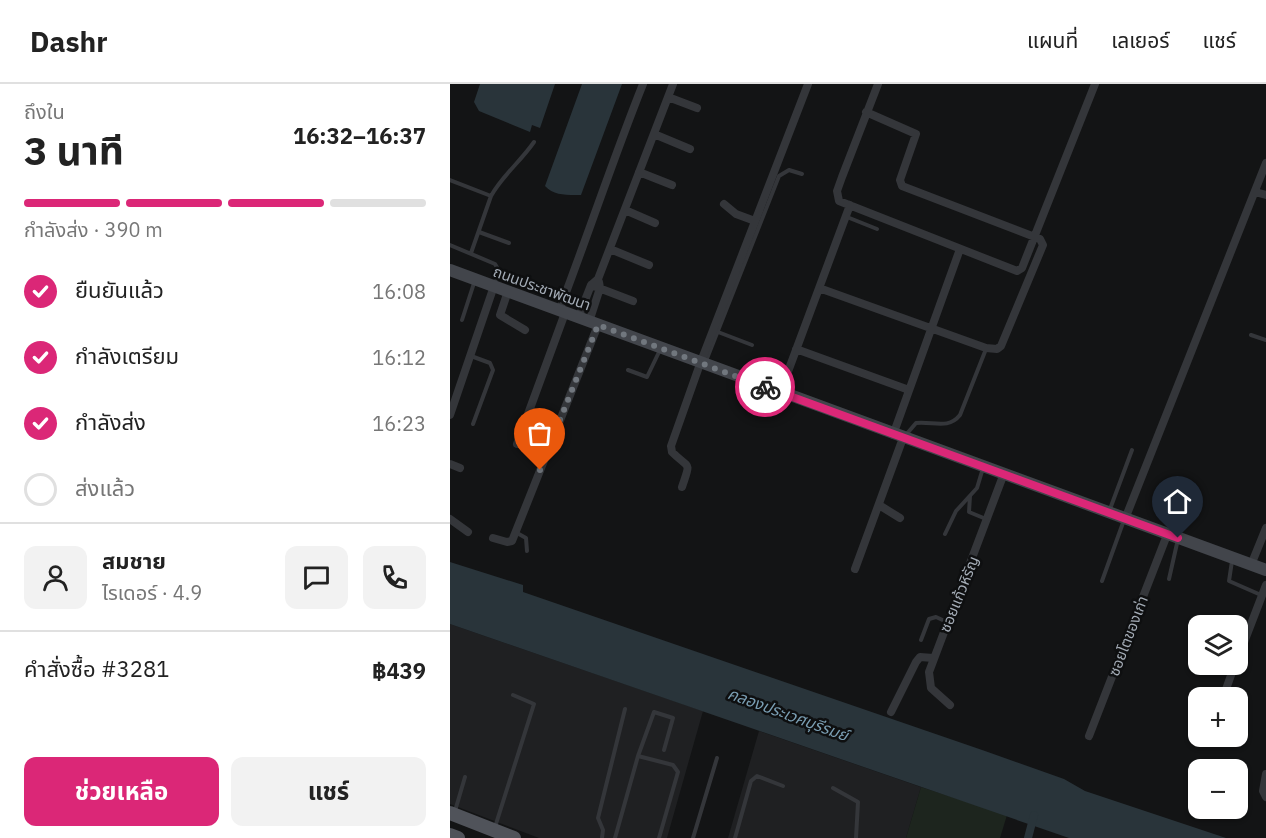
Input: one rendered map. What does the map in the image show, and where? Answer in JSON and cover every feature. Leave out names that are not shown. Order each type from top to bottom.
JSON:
[{"type":"main road","points":[[451,817],[492,834],[514,838]]},
{"type":"main road","points":[[450,835],[458,838]]},
{"type":"street","points":[[517,444],[605,178],[642,84]]},
{"type":"street","points":[[493,537],[510,542],[516,532],[588,321],[596,284],[673,84]]},
{"type":"street","points":[[682,487],[688,467],[687,462],[672,452],[671,446],[808,84]]},
{"type":"street","points":[[878,84],[837,191],[839,201],[1017,271],[1022,268],[1035,237],[1095,84]]},
{"type":"street","points":[[668,97],[697,108]]},
{"type":"street","points":[[819,288],[986,348],[997,349],[1001,346],[1043,245],[1042,241],[1035,237],[902,186],[900,180],[916,134],[866,112]]},
{"type":"street","points":[[654,134],[690,149]]},
{"type":"street","points":[[1125,519],[1266,163]]},
{"type":"street","points":[[639,172],[672,185]]},
{"type":"street","points":[[1255,192],[1266,195]]},
{"type":"street","points":[[724,204],[736,214],[755,221]]},
{"type":"street","points":[[782,387],[850,206]]},
{"type":"street","points":[[624,210],[655,223]]},
{"type":"street","points":[[609,249],[649,265]]},
{"type":"street","points":[[855,569],[879,505],[909,390],[960,249]]},
{"type":"street","name":"ถนนประชาพัฒนา","points":[[450,270],[747,380],[782,387],[898,436],[1003,476],[1266,570]]},
{"type":"street","points":[[596,284],[633,301]]},
{"type":"street","points":[[450,415],[494,286]]},
{"type":"street","points":[[507,291],[500,315],[525,330]]},
{"type":"street","points":[[796,349],[909,390]]},
{"type":"street","points":[[450,464],[460,468]]},
{"type":"street","name":"ซอยแก้วหิรัญ","points":[[950,705],[935,692],[928,682],[933,658],[1003,476]]},
{"type":"street","points":[[879,505],[900,518]]},
{"type":"street","points":[[450,519],[468,532]]},
{"type":"street","points":[[1251,565],[1266,528]]},
{"type":"street","name":"ซอยโตของเก่า","points":[[1089,736],[1172,536]]},
{"type":"street","points":[[1248,632],[1266,585]]},
{"type":"street","points":[[891,712],[916,662],[920,657],[933,658]]},
{"type":"street","points":[[1266,774],[1263,791],[1266,797]]},
{"type":"lane","points":[[471,253],[491,196],[500,181],[520,162],[534,142]]},
{"type":"lane","points":[[702,364],[718,332],[779,176],[789,170],[802,174]]},
{"type":"lane","points":[[450,180],[491,196]]},
{"type":"lane","points":[[846,217],[877,229]]},
{"type":"lane","points":[[479,232],[509,243]]},
{"type":"lane","points":[[450,245],[490,260],[497,266],[494,286]]},
{"type":"lane","points":[[462,320],[475,280]]},
{"type":"lane","points":[[718,332],[752,345]]},
{"type":"lane","points":[[1251,335],[1266,340]]},
{"type":"lane","points":[[628,370],[648,377],[661,348]]},
{"type":"lane","points":[[898,436],[916,423],[946,425],[954,423],[964,408],[986,348]]},
{"type":"lane","points":[[471,356],[490,363],[493,370],[473,424]]},
{"type":"lane","points":[[1109,513],[1132,450]]},
{"type":"lane","points":[[945,534],[956,511],[977,488],[983,468]]},
{"type":"lane","points":[[970,496],[969,512],[987,520]]},
{"type":"lane","points":[[1102,581],[1125,519]]},
{"type":"lane","points":[[516,532],[526,538],[527,551]]},
{"type":"lane","points":[[1170,579],[1172,536]]},
{"type":"lane","points":[[1233,558],[1229,581],[1262,595]]},
{"type":"lane","points":[[921,640],[929,619],[936,617],[947,622]]},
{"type":"lane","points":[[492,834],[534,706],[513,695]]},
{"type":"lane","points":[[602,838],[603,830],[598,818],[626,709]]},
{"type":"lane","points":[[616,838],[638,756],[654,712],[673,718],[664,750]]},
{"type":"lane","points":[[638,756],[677,767],[678,772],[659,838]]},
{"type":"lane","points":[[693,838],[717,758]]},
{"type":"lane","points":[[735,838],[751,781],[757,776],[783,786]]},
{"type":"lane","points":[[451,817],[465,777]]},
{"type":"lane","points":[[833,788],[858,802],[856,838]]},
{"type":"shaded area","points":[[450,624],[703,711],[667,838],[539,838],[450,804]]},
{"type":"shaded area","points":[[759,731],[921,787],[906,838],[728,838]]},
{"type":"shaded area","points":[[921,787],[1007,815],[1000,838],[906,838]]},
{"type":"water","points":[[480,84],[555,84],[540,128],[532,125],[530,132],[479,111],[474,102]]},
{"type":"water","points":[[582,84],[622,84],[581,195],[553,192],[545,186]]},
{"type":"water","name":"คลองประเวศบุรีรมย์","points":[[450,562],[523,585],[523,592],[985,751],[1064,779],[1085,791],[1226,838],[1069,838],[450,624]]},
{"type":"waterway","points":[[1028,838],[1034,815]]},
{"type":"way so far","points":[[540,470],[598,325],[765,387]]},
{"type":"route","points":[[765,387],[1178,538]]}]
